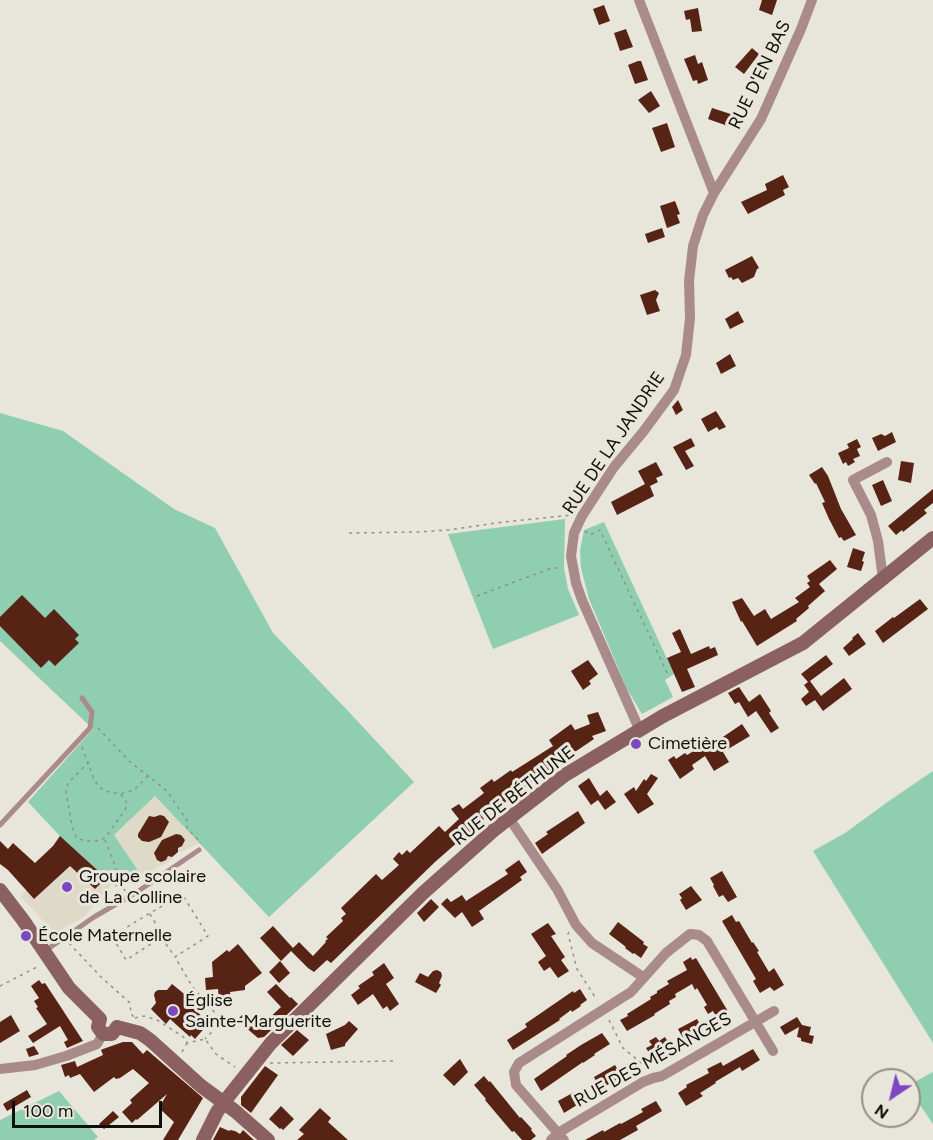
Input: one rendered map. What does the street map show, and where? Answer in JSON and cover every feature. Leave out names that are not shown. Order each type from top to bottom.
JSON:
[{"type":"street","points":[[639,0],[714,193]]},
{"type":"street","name":"RUE D'EN BAS","points":[[714,193],[760,119],[801,30],[812,0]]},
{"type":"street","name":"RUE DE LA JANDRIE","points":[[640,731],[576,583],[571,556],[574,533],[582,516],[614,467],[674,390],[686,355],[693,246],[703,215],[714,193]]},
{"type":"street","points":[[883,579],[878,541],[871,515],[853,480],[886,462]]},
{"type":"street","name":"RUE DE BÉTHUNE","points":[[203,1140],[224,1102],[271,1043],[423,893],[509,818],[566,774],[663,717],[803,643],[933,538]]},
{"type":"street","points":[[509,818],[557,889],[576,925],[592,943],[643,977]]},
{"type":"street","points":[[0,890],[50,952],[69,988],[100,1019]]},
{"type":"street","points":[[558,1138],[516,1085],[514,1072],[519,1063],[631,992],[666,953],[690,934],[699,935],[707,941],[773,1051]]},
{"type":"street","name":"RUE DES MÉSANGES","points":[[558,1138],[643,1082],[662,1076],[774,1011]]},
{"type":"street","points":[[106,1016],[112,1017],[116,1021],[116,1030],[112,1034],[103,1034],[98,1027],[100,1019],[106,1016]]},
{"type":"street","points":[[117,1027],[140,1034],[150,1040],[201,1086],[224,1102],[268,1140]]},
{"type":"street","points":[[0,1069],[35,1065],[66,1056],[97,1044],[103,1034]]},
{"type":"lane","points":[[0,825],[90,728],[92,712],[82,698]]},
{"type":"lane","points":[[50,952],[64,938],[94,917],[199,850]]},
{"type":"path","points":[[349,533],[418,532],[563,515],[582,516]]},
{"type":"path","points":[[590,535],[600,530],[669,677]]},
{"type":"path","points":[[477,596],[549,569],[572,565]]},
{"type":"path","points":[[91,721],[129,760],[167,791],[188,822],[187,828],[201,843],[199,850]]},
{"type":"path","points":[[79,740],[99,787],[111,793],[120,794],[134,790],[149,776]]},
{"type":"path","points":[[89,762],[68,783],[66,792],[70,820],[77,838],[85,841],[105,838],[125,810],[126,803],[120,794]]},
{"type":"path","points":[[105,838],[128,897]]},
{"type":"path","points":[[157,940],[126,960],[112,936],[182,894],[208,936],[175,957]]},
{"type":"path","points":[[150,913],[160,932]]},
{"type":"path","points":[[157,940],[156,936],[160,932],[166,932],[169,936],[166,943]]},
{"type":"path","points":[[64,938],[100,976],[130,1003],[131,1014],[140,1024],[140,1034]]},
{"type":"path","points":[[157,940],[162,944],[166,943]]},
{"type":"path","points":[[135,1018],[144,1016],[157,1020],[186,1039],[187,1043],[204,1039],[222,1020],[192,986],[166,943]]},
{"type":"path","points":[[0,986],[50,952]]},
{"type":"path","points":[[204,1039],[216,1054],[250,1069],[397,1061]]},
{"type":"shaded area","points":[[155,796],[199,843],[178,852],[171,860],[142,877],[114,835]]},
{"type":"shaded area","name":"Groupe scolaire de La Colline","points":[[60,836],[113,883],[84,917],[55,933],[20,896],[26,890],[17,880],[52,847]]},
{"type":"green space","points":[[0,413],[63,431],[174,509],[215,528],[273,633],[414,782],[269,917],[155,796],[114,835],[139,872],[116,887],[60,836],[28,802],[93,729],[0,641]]},
{"type":"green space","points":[[565,519],[564,568],[568,589],[579,615],[493,649],[448,534]]},
{"type":"green space","points":[[604,522],[674,674],[665,680],[673,697],[642,714],[627,689],[589,599],[581,568],[580,551],[584,530]]},
{"type":"green space","points":[[933,771],[933,1043],[813,851],[845,833]]},
{"type":"green space","points":[[933,1072],[933,1124],[921,1106],[921,1078]]},
{"type":"green space","points":[[59,1091],[98,1137],[94,1140],[0,1140],[0,1120]]},
{"type":"building","points":[[762,0],[777,0],[772,15],[759,10]]},
{"type":"building","points":[[604,5],[610,21],[599,25],[593,9]]},
{"type":"building","points":[[698,8],[702,31],[692,32],[690,19],[686,20],[684,11]]},
{"type":"building","points":[[626,29],[633,47],[620,51],[614,33]]},
{"type":"building","points":[[752,48],[759,54],[744,74],[735,67]]},
{"type":"building","points":[[695,55],[698,64],[702,62],[708,80],[698,84],[697,80],[693,81],[684,59]]},
{"type":"building","points":[[641,61],[648,80],[635,84],[628,65]]},
{"type":"building","points":[[651,91],[660,106],[649,113],[638,100]]},
{"type":"building","points":[[712,108],[743,118],[739,130],[708,119]]},
{"type":"building","points":[[667,123],[675,147],[661,152],[652,128]]},
{"type":"building","points":[[783,175],[789,187],[783,190],[785,195],[748,214],[741,202],[767,190],[765,184]]},
{"type":"building","points":[[675,201],[680,214],[677,215],[680,223],[667,228],[660,206]]},
{"type":"building","points":[[662,228],[665,237],[648,243],[645,234]]},
{"type":"building","points":[[752,256],[759,268],[754,277],[742,283],[738,278],[733,280],[729,278],[725,270]]},
{"type":"building","points":[[655,290],[659,293],[656,300],[660,311],[647,315],[640,295]]},
{"type":"building","points":[[738,311],[744,322],[730,329],[725,319]]},
{"type":"building","points":[[730,354],[736,366],[721,374],[716,363]]},
{"type":"building","points":[[678,400],[683,410],[676,415],[672,407]]},
{"type":"building","points":[[716,411],[726,427],[719,430],[717,427],[708,432],[701,419]]},
{"type":"building","points":[[892,432],[896,442],[878,451],[872,438],[881,434],[885,436]]},
{"type":"building","points":[[691,438],[695,446],[685,451],[694,466],[686,470],[673,447]]},
{"type":"building","points":[[857,439],[861,447],[857,449],[860,456],[853,459],[855,462],[848,466],[846,462],[843,464],[838,453],[849,448],[847,444]]},
{"type":"building","points":[[901,461],[914,463],[911,483],[898,480]]},
{"type":"building","points":[[656,462],[663,475],[656,478],[658,482],[650,486],[654,496],[617,515],[611,502],[645,484],[638,471]]},
{"type":"building","points":[[822,467],[856,535],[844,541],[841,537],[839,538],[822,503],[825,502],[816,483],[809,475]]},
{"type":"building","points":[[883,480],[892,501],[881,506],[872,485]]},
{"type":"building","points":[[933,489],[933,503],[924,510],[927,513],[896,535],[888,526]]},
{"type":"building","points":[[853,548],[865,552],[861,571],[847,567]]},
{"type":"building","points":[[830,560],[837,569],[819,584],[825,591],[808,606],[809,608],[796,619],[797,621],[757,646],[741,622],[732,602],[742,598],[754,616],[765,609],[771,619],[799,602],[795,598],[810,587],[807,583],[810,581],[807,576]]},
{"type":"building","points":[[22,595],[45,618],[54,609],[79,635],[75,639],[79,643],[55,666],[49,660],[41,668],[0,626],[0,617]]},
{"type":"building","points":[[920,599],[928,609],[883,643],[875,631]]},
{"type":"building","points":[[680,629],[691,654],[709,646],[710,649],[715,647],[718,655],[687,669],[695,687],[682,692],[667,658],[681,652],[672,633]]},
{"type":"building","points":[[858,633],[866,644],[849,656],[843,648]]},
{"type":"building","points":[[826,655],[833,664],[810,681],[821,696],[844,678],[852,689],[823,711],[815,700],[806,706],[801,699],[809,692],[804,685],[808,682],[801,674]]},
{"type":"building","points":[[588,660],[598,674],[583,690],[571,671]]},
{"type":"building","points":[[739,687],[749,702],[760,694],[779,728],[771,733],[756,711],[748,717],[739,702],[735,704],[728,693]]},
{"type":"building","points":[[598,712],[606,731],[592,736],[594,739],[496,809],[492,803],[479,813],[484,819],[435,862],[331,963],[327,960],[314,972],[291,951],[281,961],[260,938],[273,926],[293,948],[299,942],[313,956],[326,942],[328,939],[326,937],[343,921],[341,918],[346,914],[341,908],[376,874],[382,880],[399,865],[393,859],[399,852],[402,855],[407,850],[410,853],[439,826],[445,832],[459,819],[451,809],[459,804],[463,809],[484,793],[480,788],[492,779],[494,782],[553,746],[549,740],[571,724],[575,730],[590,724],[587,715]]},
{"type":"building","points":[[742,724],[750,736],[723,752],[729,762],[714,771],[705,756],[692,765],[694,769],[680,779],[668,760],[674,756],[676,759],[685,753],[687,755],[712,740],[714,743]]},
{"type":"building","points":[[651,774],[658,778],[647,794],[654,804],[638,814],[624,794],[634,787],[636,791],[644,779],[646,781]]},
{"type":"building","points":[[589,778],[600,796],[607,790],[616,802],[605,810],[598,800],[591,805],[578,786]]},
{"type":"building","points":[[578,811],[585,823],[542,854],[535,843],[548,834],[546,832]]},
{"type":"building","points":[[160,815],[169,822],[161,837],[149,842],[142,841],[138,834],[149,816]]},
{"type":"building","points":[[176,834],[181,835],[185,840],[178,848],[178,852],[161,862],[157,860],[154,853],[162,840]]},
{"type":"building","points":[[60,836],[106,878],[95,889],[70,866],[34,899],[0,864],[0,841],[8,849],[13,843],[35,863]]},
{"type":"building","points":[[519,860],[527,872],[520,877],[522,880],[479,911],[484,919],[472,927],[462,912],[455,918],[441,904],[447,898],[451,902],[462,895],[466,901],[508,874],[505,870]]},
{"type":"building","points":[[722,871],[737,897],[728,902],[723,895],[719,897],[710,878]]},
{"type":"building","points":[[691,886],[702,900],[686,910],[679,894]]},
{"type":"building","points":[[431,899],[439,907],[424,922],[417,913]]},
{"type":"building","points":[[732,915],[736,922],[739,921],[759,951],[757,952],[769,972],[774,968],[784,985],[774,991],[770,987],[760,993],[753,981],[756,979],[722,921]]},
{"type":"building","points":[[618,922],[648,947],[641,958],[609,934]]},
{"type":"building","points":[[548,923],[556,934],[551,936],[565,957],[561,960],[569,971],[558,978],[550,967],[544,971],[538,962],[546,956],[531,934]]},
{"type":"building","points":[[238,944],[262,973],[245,986],[245,990],[230,992],[231,1000],[219,1001],[218,989],[206,990],[205,978],[213,977],[212,962]]},
{"type":"building","points":[[691,957],[692,960],[696,958],[729,1013],[718,1020],[713,1011],[708,1014],[704,1007],[707,1005],[692,984],[675,994],[676,997],[669,1001],[670,1004],[655,1015],[627,1031],[620,1020],[651,999],[650,997],[657,991],[669,984],[667,981],[687,970],[683,962]]},
{"type":"building","points":[[280,961],[290,973],[279,983],[269,972]]},
{"type":"building","points":[[384,963],[394,978],[386,984],[399,1004],[390,1011],[387,1006],[383,1009],[373,994],[358,1005],[351,995],[360,988],[358,986],[374,975],[372,972]]},
{"type":"building","points":[[437,970],[442,976],[439,983],[441,985],[436,993],[415,982],[420,973],[428,977]]},
{"type":"building","points":[[39,980],[42,984],[45,983],[83,1041],[67,1048],[64,1042],[68,1040],[60,1026],[33,1043],[28,1036],[47,1024],[36,1008],[38,1007],[34,1001],[39,998],[31,986]]},
{"type":"building","name":"Église Sainte-Marguerite","points":[[172,984],[188,997],[185,1001],[208,1024],[195,1039],[170,1019],[166,1024],[151,1009],[156,1003],[155,992],[167,990]]},
{"type":"building","points":[[276,984],[298,1004],[264,1037],[258,1038],[237,1020],[243,1014],[254,1027],[264,1019],[266,1021],[281,1007],[267,992]]},
{"type":"building","points":[[580,989],[587,1000],[581,1006],[572,1012],[571,1010],[560,1020],[513,1050],[507,1040],[527,1027],[525,1024],[573,991],[574,993]]},
{"type":"building","points":[[11,1015],[20,1031],[0,1043],[0,1022]]},
{"type":"building","points":[[797,1017],[802,1025],[811,1027],[809,1035],[814,1036],[812,1044],[801,1041],[801,1038],[797,1037],[799,1027],[785,1035],[780,1027]]},
{"type":"building","points":[[697,1019],[703,1030],[684,1040],[678,1029]]},
{"type":"building","points":[[349,1021],[358,1029],[345,1046],[331,1050],[326,1034]]},
{"type":"building","points":[[297,1030],[309,1040],[293,1056],[281,1045]]},
{"type":"building","points":[[602,1033],[610,1044],[541,1091],[534,1079],[566,1055]]},
{"type":"building","points":[[656,1037],[659,1041],[665,1037],[673,1051],[654,1061],[646,1048],[652,1045],[649,1041]]},
{"type":"building","points":[[123,1042],[132,1042],[143,1054],[147,1050],[203,1098],[178,1140],[163,1140],[174,1122],[159,1108],[167,1094],[132,1123],[122,1112],[132,1103],[130,1100],[149,1083],[133,1069],[120,1078],[114,1077],[94,1092],[80,1074],[70,1078],[69,1075],[65,1077],[61,1065],[75,1061],[77,1067],[103,1055],[101,1050]]},
{"type":"building","points":[[34,1046],[39,1054],[29,1057],[26,1049]]},
{"type":"building","points":[[753,1049],[760,1060],[742,1071],[740,1067],[715,1082],[700,1093],[703,1096],[686,1106],[678,1093],[687,1087],[686,1085],[709,1073],[707,1069],[721,1062],[723,1066]]},
{"type":"building","points":[[460,1059],[468,1072],[454,1086],[443,1075]]},
{"type":"building","points":[[615,1065],[622,1077],[600,1089],[594,1077]]},
{"type":"building","points":[[265,1066],[278,1075],[251,1113],[241,1105],[241,1097]]},
{"type":"building","points":[[484,1076],[532,1129],[536,1136],[531,1140],[522,1140],[514,1131],[512,1132],[485,1100],[474,1085]]},
{"type":"building","points":[[27,1090],[31,1097],[7,1111],[3,1104]]},
{"type":"building","points":[[576,1091],[582,1102],[564,1113],[558,1101]]},
{"type":"building","points":[[656,1101],[662,1111],[636,1126],[638,1130],[620,1140],[585,1140],[643,1112],[641,1109]]},
{"type":"building","points":[[281,1106],[294,1119],[283,1130],[269,1119]]},
{"type":"building","points":[[320,1108],[331,1118],[328,1122],[348,1140],[297,1140],[304,1134],[299,1130]]},
{"type":"building","points":[[113,1111],[119,1117],[104,1129],[99,1124]]},
{"type":"building","points":[[220,1127],[240,1134],[243,1130],[254,1140],[213,1140]]},
{"type":"place","name":"Cimetière","points":[[636,744]]},
{"type":"place","name":"Groupe scolaire de La Colline","points":[[67,887]]},
{"type":"place","name":"École Maternelle","points":[[26,936]]},
{"type":"place","name":"Église Sainte-Marguerite","points":[[173,1011]]}]
